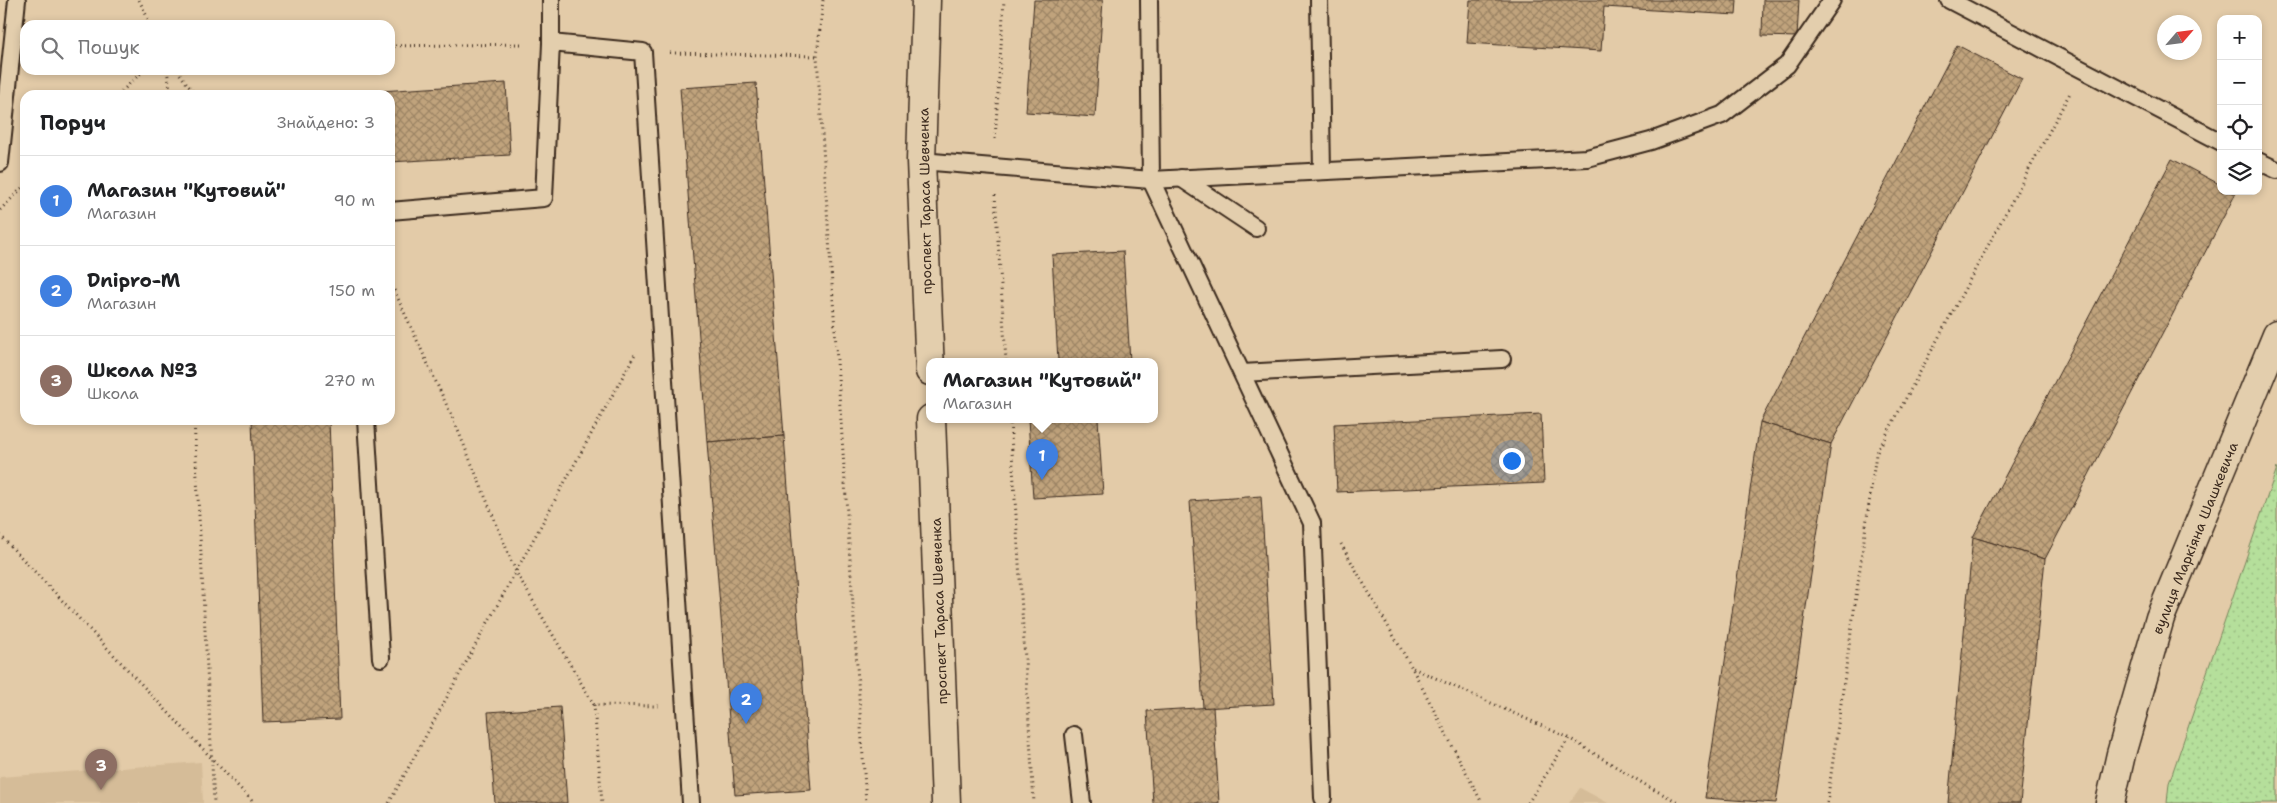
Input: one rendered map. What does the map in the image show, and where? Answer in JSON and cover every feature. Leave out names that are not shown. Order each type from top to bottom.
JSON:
[{"type":"street","name":"проспект Тараса Шевченка","points":[[926,0],[921,161],[929,358]]},
{"type":"street","name":"вулиця Маркіяна Шашкевича","points":[[2110,803],[2120,754],[2160,618],[2277,335]]},
{"type":"street","name":"проспект Тараса Шевченка","points":[[931,423],[946,803]]},
{"type":"lane","points":[[0,163],[17,0]]},
{"type":"lane","points":[[395,211],[544,198],[551,44],[551,0]]},
{"type":"lane","points":[[1149,0],[1151,180],[1312,523],[1323,798]]},
{"type":"lane","points":[[1319,0],[1322,171]]},
{"type":"lane","points":[[921,161],[1151,180],[1587,158],[1651,141],[1722,115],[1787,65],[1832,0]]},
{"type":"lane","points":[[1949,0],[2217,140]]},
{"type":"lane","points":[[551,44],[643,52],[691,803]]},
{"type":"lane","points":[[2262,163],[2277,170]]},
{"type":"lane","points":[[1181,178],[1256,228]]},
{"type":"lane","points":[[1242,372],[1502,359]]},
{"type":"lane","points":[[366,425],[381,658]]},
{"type":"lane","points":[[1074,735],[1082,803]]},
{"type":"path","points":[[139,0],[149,20]]},
{"type":"path","points":[[823,0],[817,56],[866,803]]},
{"type":"path","points":[[395,46],[551,44]]},
{"type":"path","points":[[643,52],[817,56]]},
{"type":"path","points":[[1827,803],[1876,454],[2082,70]]},
{"type":"path","points":[[123,90],[139,75]]},
{"type":"path","points":[[168,75],[170,90]]},
{"type":"path","points":[[181,75],[191,90]]},
{"type":"path","points":[[0,210],[20,191]]},
{"type":"path","points":[[395,292],[457,428],[516,572],[594,705],[602,803]]},
{"type":"path","points":[[389,803],[659,308]]},
{"type":"path","points":[[1010,423],[1034,803]]},
{"type":"path","points":[[194,425],[214,803]]},
{"type":"path","points":[[1312,523],[1339,541],[1412,668],[1482,803]]},
{"type":"path","points":[[0,535],[254,803]]},
{"type":"path","points":[[1412,668],[1569,738],[1649,787],[1680,803]]},
{"type":"path","points":[[594,705],[685,706]]},
{"type":"path","points":[[1528,803],[1569,738]]},
{"type":"shaded area","points":[[201,762],[203,803],[0,803],[0,777]]},
{"type":"shaded area","points":[[1580,788],[1608,803],[1569,803]]},
{"type":"green space","points":[[2277,468],[2277,803],[2167,803],[2169,783]]},
{"type":"building","points":[[1034,0],[1103,0],[1095,117],[1026,112]]},
{"type":"building","points":[[1470,0],[1737,0],[1736,15],[1604,7],[1601,51],[1467,43]]},
{"type":"building","points":[[1763,0],[1799,0],[1797,37],[1762,36]]},
{"type":"building","points":[[1957,45],[2022,79],[1831,444],[1760,422]]},
{"type":"building","points":[[506,83],[510,155],[395,162],[395,90]]},
{"type":"building","points":[[756,83],[784,436],[707,442],[680,88]]},
{"type":"building","points":[[2172,159],[2217,183],[2217,195],[2235,195],[2045,559],[1973,537]]},
{"type":"building","points":[[1123,251],[1130,358],[1058,358],[1052,255]]},
{"type":"building","points":[[1541,414],[1544,483],[1337,492],[1334,424]]},
{"type":"building","points":[[1760,422],[1831,444],[1776,803],[1705,798]]},
{"type":"building","points":[[1028,423],[1098,423],[1103,494],[1033,498]]},
{"type":"building","points":[[252,425],[329,425],[340,719],[263,722]]},
{"type":"building","points":[[784,436],[811,790],[735,795],[707,442]]},
{"type":"building","points":[[1261,496],[1274,704],[1203,708],[1190,501]]},
{"type":"building","points":[[1973,537],[2045,559],[2020,803],[1948,803]]},
{"type":"building","points":[[560,707],[567,803],[495,803],[488,712]]},
{"type":"building","points":[[1213,707],[1219,803],[1153,803],[1147,711]]},
{"type":"place","name":"Магазин \"Кутовий\"","points":[[1042,480]]},
{"type":"place","name":"Dnipro-M","points":[[746,724]]},
{"type":"place","name":"Школа №3","points":[[101,790]]}]
